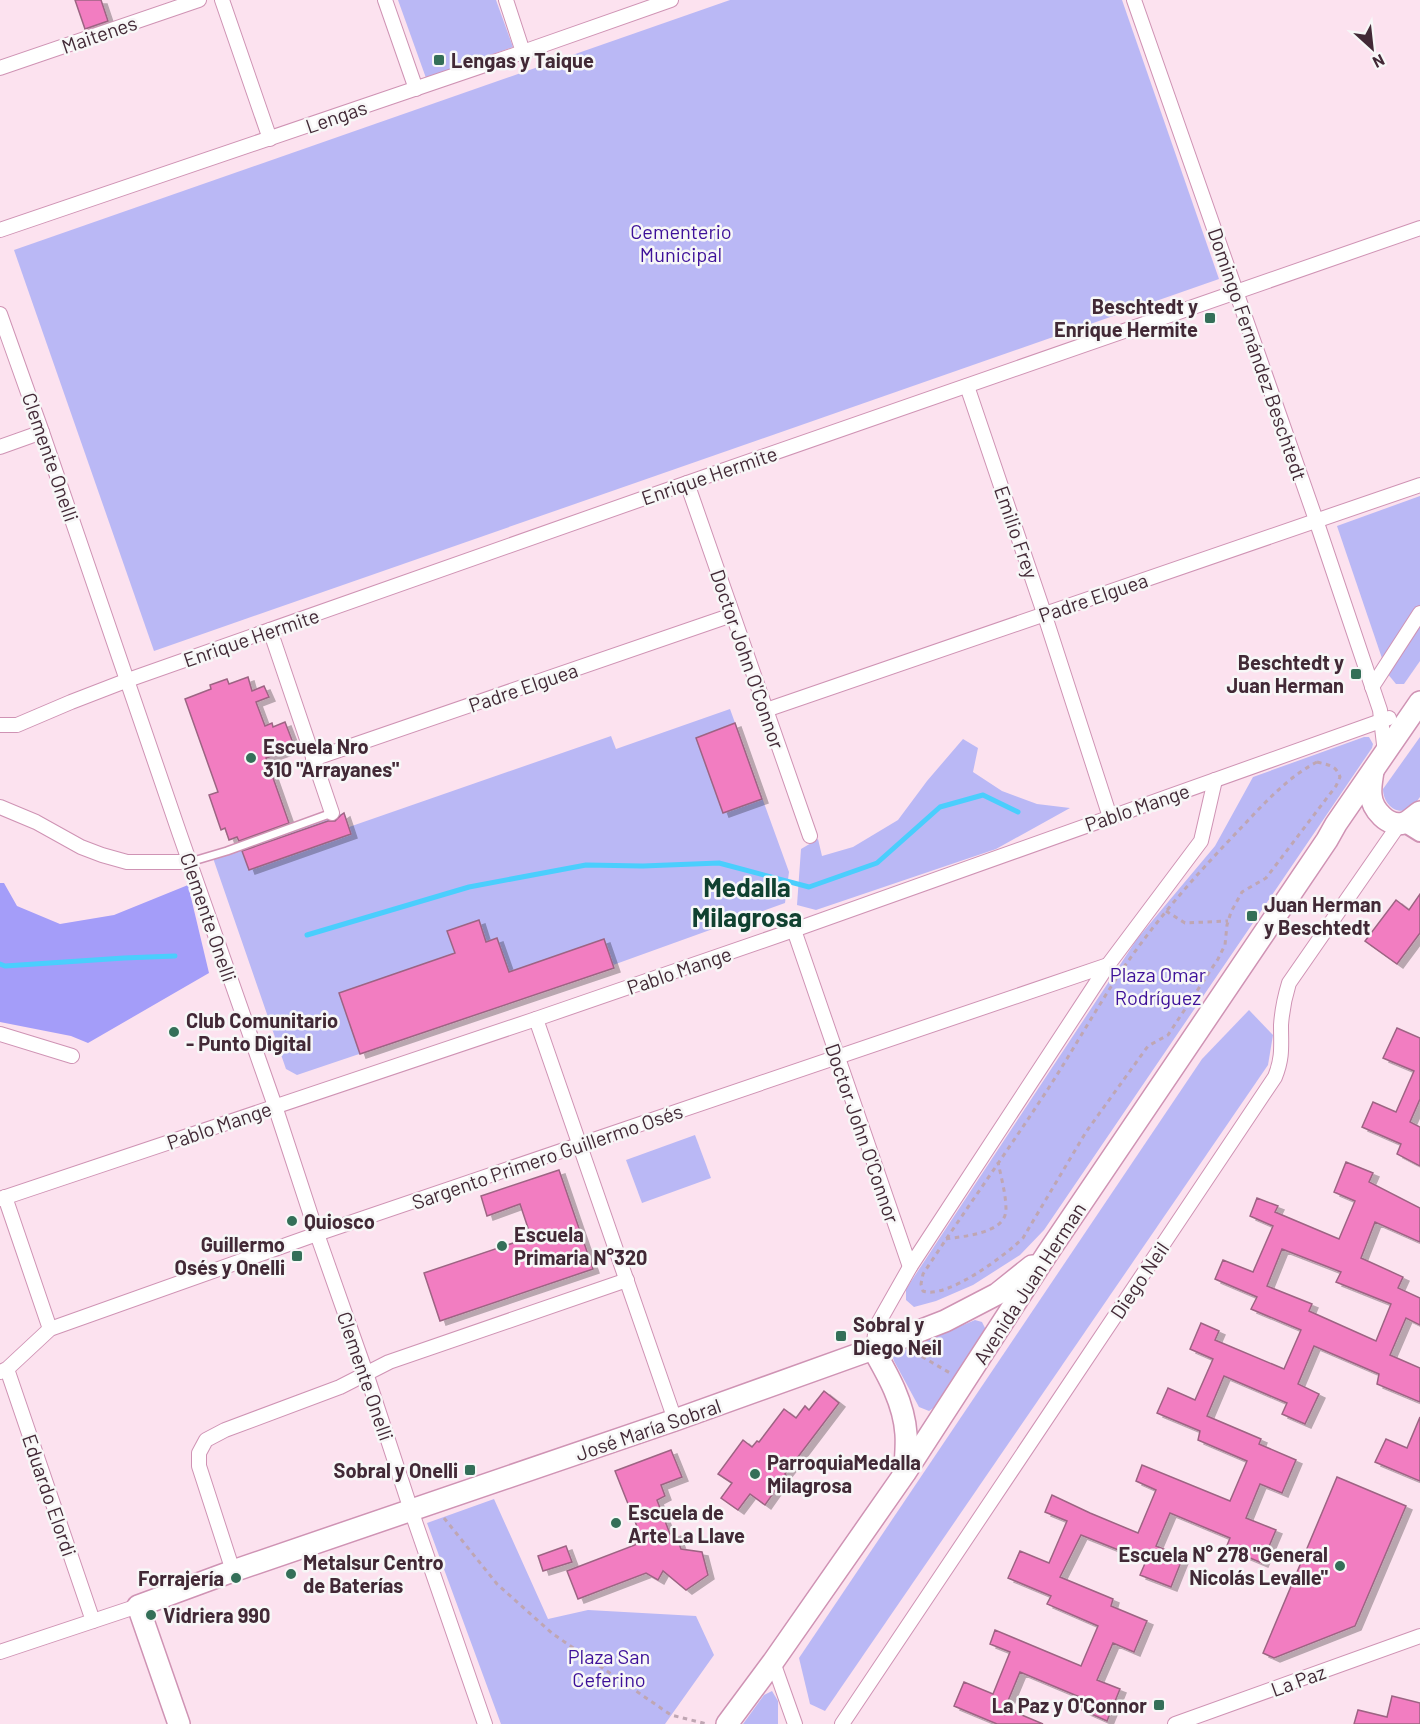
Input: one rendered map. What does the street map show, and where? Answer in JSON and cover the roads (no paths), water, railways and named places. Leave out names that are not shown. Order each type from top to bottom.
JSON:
[{"type":"main road","name":"Avenida Juan Herman","points":[[727,1724],[905,1473],[1047,1254],[1328,840],[1336,824],[1379,762],[1403,711]]},
{"type":"main road","points":[[1379,762],[1370,792],[1372,802],[1405,821]]},
{"type":"main road","name":"Avenida Juan Herman","points":[[1328,840],[1346,825],[1362,816],[1373,815],[1405,821]]},
{"type":"main road","name":"José María Sobral","points":[[138,1606],[873,1349],[945,1321],[997,1294],[1047,1254]]},
{"type":"main road","points":[[873,1349],[899,1402],[906,1433],[905,1473]]},
{"type":"main road","points":[[138,1606],[179,1724]]},
{"type":"street","name":"Maitenes","points":[[0,68],[199,0]]},
{"type":"street","points":[[222,0],[270,139]]},
{"type":"street","points":[[385,0],[416,89]]},
{"type":"street","points":[[506,0],[524,52]]},
{"type":"street","name":"Lengas","points":[[0,230],[672,0]]},
{"type":"street","name":"Domingo Fernández Beschtedt","points":[[1134,0],[1372,687],[1403,711],[1379,762]]},
{"type":"street","name":"Enrique Hermite","points":[[0,725],[17,725],[128,680],[1420,228]]},
{"type":"street","name":"Clemente Onelli","points":[[0,314],[275,1106],[485,1724]]},
{"type":"street","name":"Emilio Frey","points":[[967,386],[1110,817]]},
{"type":"street","points":[[0,447],[42,432]]},
{"type":"street","name":"Doctor John O'Connor","points":[[687,483],[810,836]]},
{"type":"street","name":"Padre Elguea","points":[[766,710],[1420,485]]},
{"type":"street","points":[[1372,687],[1420,613]]},
{"type":"street","name":"Padre Elguea","points":[[313,759],[732,615]]},
{"type":"street","points":[[270,630],[332,813]]},
{"type":"street","name":"Pablo Mange","points":[[3,1198],[794,930],[1403,711]]},
{"type":"street","points":[[873,1349],[876,1327],[910,1267],[1108,965],[1201,841],[1215,780]]},
{"type":"street","points":[[0,807],[102,855],[127,862],[190,862]]},
{"type":"street","name":"Diego Neil","points":[[842,1724],[1275,1077],[1281,1063],[1281,1024],[1289,983],[1405,821]]},
{"type":"street","name":"Doctor John O'Connor","points":[[794,930],[910,1267]]},
{"type":"street","name":"Sargento Primero Guillermo Osés","points":[[4,1371],[50,1329],[317,1234],[1108,965]]},
{"type":"street","points":[[536,1019],[675,1420]]},
{"type":"street","points":[[0,1034],[72,1056]]},
{"type":"street","points":[[3,1198],[50,1329]]},
{"type":"street","points":[[233,1571],[199,1466],[199,1453],[206,1440],[225,1430],[340,1387],[389,1362],[627,1280]]},
{"type":"street","name":"Eduardo Elordi","points":[[4,1371],[93,1621]]},
{"type":"street","name":"José María Sobral","points":[[0,1652],[138,1606]]},
{"type":"street","name":"La Paz","points":[[1175,1724],[1420,1636]]},
{"type":"street","points":[[772,1662],[795,1724]]},
{"type":"lane","points":[[190,862],[332,813]]},
{"type":"waterway","points":[[307,935],[469,887],[586,865],[643,866],[719,863],[809,887],[877,863],[940,807],[983,795],[1018,812]]},
{"type":"waterway","points":[[0,964],[5,966],[175,956]]},
{"type":"place","name":"Lengas y Taique","points":[[439,60]]},
{"type":"place","name":"Beschtedt y Enrique Hermite","points":[[1210,318]]},
{"type":"place","name":"Beschtedt y Juan Herman","points":[[1356,674]]},
{"type":"place","name":"Escuela Nro 310 \"Arrayanes\"","points":[[251,758]]},
{"type":"place","name":"Juan Herman y Beschtedt","points":[[1252,916]]},
{"type":"place","name":"Club Comunitario - Punto Digital","points":[[174,1032]]},
{"type":"place","name":"Quiosco","points":[[292,1221]]},
{"type":"place","name":"Escuela Primaria N°320","points":[[502,1246]]},
{"type":"place","name":"Guillermo Osés y Onelli","points":[[297,1256]]},
{"type":"place","name":"Sobral y Diego Neil","points":[[841,1336]]},
{"type":"place","name":"Sobral y Onelli","points":[[470,1470]]},
{"type":"place","name":"ParroquiaMedalla Milagrosa","points":[[755,1474]]},
{"type":"place","name":"Escuela de Arte La Llave","points":[[616,1523]]},
{"type":"place","name":"Escuela N° 278 \"General Nicolás Levalle\"","points":[[1340,1566]]},
{"type":"place","name":"Metalsur Centro de Baterías","points":[[291,1574]]},
{"type":"place","name":"Forrajería","points":[[236,1578]]},
{"type":"place","name":"Vidriera 990","points":[[151,1615]]},
{"type":"place","name":"La Paz y O'Connor","points":[[1159,1705]]},
{"type":"district","name":"Medalla Milagrosa","points":[[747,901]]},
{"type":"park label","name":"Cementerio Municipal","points":[[681,242]]},
{"type":"park label","name":"Plaza Omar Rodríguez","points":[[1158,986]]},
{"type":"park label","name":"Plaza San Ceferino","points":[[609,1668]]}]
